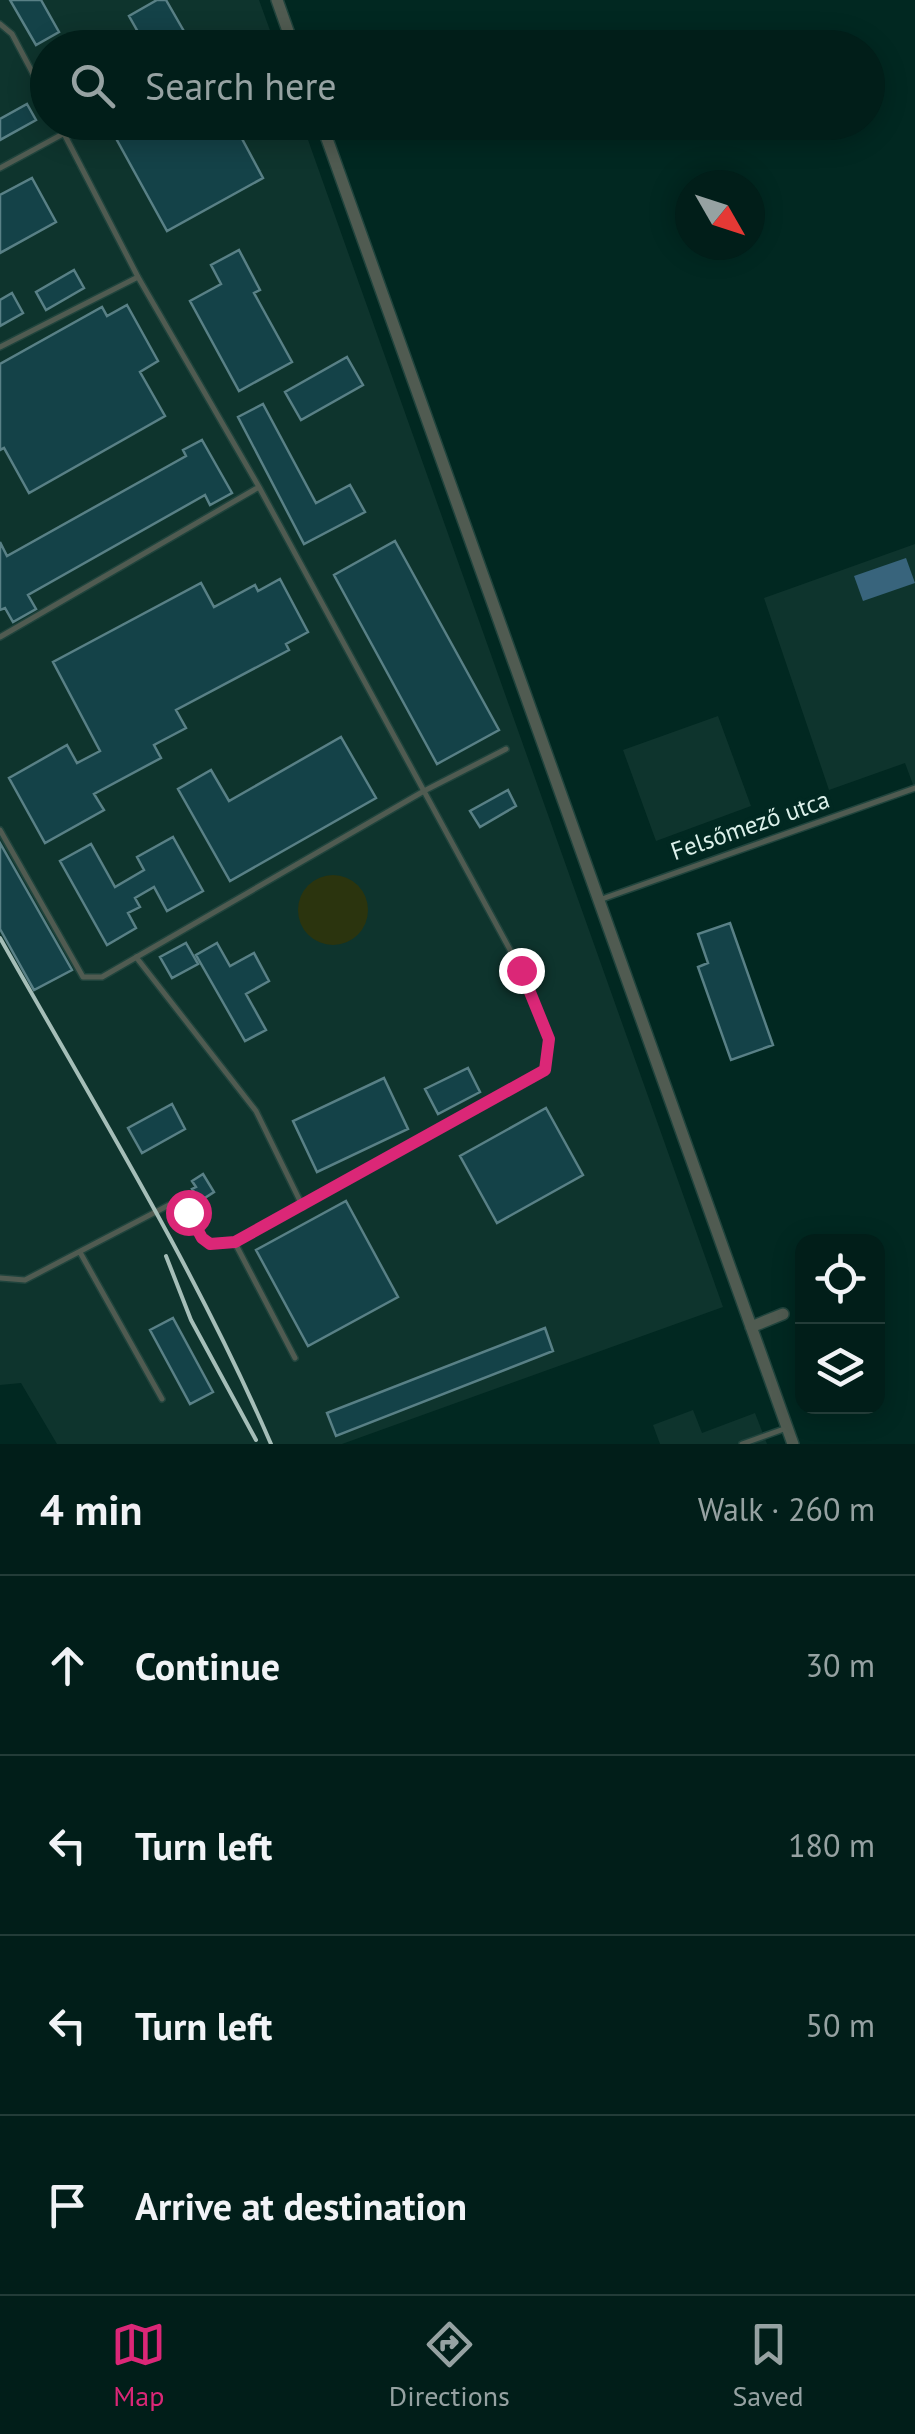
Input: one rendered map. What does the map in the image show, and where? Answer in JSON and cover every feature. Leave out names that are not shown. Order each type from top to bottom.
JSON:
[{"type":"street","points":[[277,0],[288,30]]},
{"type":"street","points":[[326,140],[793,1444]]},
{"type":"street","points":[[751,1326],[783,1314]]},
{"type":"lane","points":[[0,24],[12,34],[30,68]]},
{"type":"lane","points":[[0,168],[53,140]]},
{"type":"lane","points":[[0,1278],[26,1280],[170,1205],[179,1205],[188,1212],[202,1238],[210,1244],[235,1242],[545,1070],[549,1039],[521,970],[259,487],[138,277],[67,140]]},
{"type":"lane","points":[[0,347],[138,277]]},
{"type":"lane","points":[[0,636],[259,487]]},
{"type":"lane","points":[[0,830],[83,977],[102,977],[424,791],[506,749]]},
{"type":"lane","name":"Felsőmező utca","points":[[599,900],[915,788]]},
{"type":"lane","points":[[136,957],[256,1111],[304,1207]]},
{"type":"lane","points":[[235,1242],[296,1358]]},
{"type":"lane","points":[[82,1254],[162,1399]]},
{"type":"lane","points":[[742,1444],[787,1428]]},
{"type":"shaded area","points":[[0,0],[259,0],[270,30],[30,30],[30,140],[308,140],[723,1307],[342,1444],[57,1444],[21,1383],[0,1385]]},
{"type":"shaded area","points":[[915,544],[915,790],[905,763],[829,790],[764,598]]},
{"type":"shaded area","points":[[906,558],[915,583],[863,601],[854,576]]},
{"type":"shaded area","points":[[718,716],[751,806],[656,841],[623,750]]},
{"type":"shaded area","points":[[693,1410],[702,1433],[755,1413],[767,1444],[660,1444],[653,1425]]},
{"type":"green space","points":[[333,875],[347,877],[358,885],[366,896],[366,924],[358,935],[347,943],[333,945],[319,943],[308,935],[300,924],[298,910],[300,896],[308,885],[319,877]]},
{"type":"building","points":[[10,0],[41,0],[58,30],[30,30],[30,35]]},
{"type":"building","points":[[157,0],[166,0],[183,30],[137,30],[129,16]]},
{"type":"building","points":[[27,104],[30,109],[30,123],[0,140],[0,119]]},
{"type":"building","points":[[117,140],[243,140],[263,178],[167,231]]},
{"type":"building","points":[[32,178],[56,222],[0,253],[0,195]]},
{"type":"building","points":[[239,250],[260,290],[254,293],[292,362],[239,391],[190,301],[221,284],[211,265]]},
{"type":"building","points":[[74,270],[84,288],[46,310],[36,292]]},
{"type":"building","points":[[12,293],[23,313],[0,326],[0,300]]},
{"type":"building","points":[[127,305],[158,361],[140,372],[165,416],[29,493],[4,448],[0,450],[0,364],[102,307],[107,316]]},
{"type":"building","points":[[347,357],[363,385],[301,420],[285,392]]},
{"type":"building","points":[[263,404],[316,503],[350,485],[365,512],[304,544],[238,417]]},
{"type":"building","points":[[202,440],[232,493],[210,505],[205,495],[28,595],[36,609],[13,622],[5,608],[0,610],[0,542],[7,556],[186,456],[183,450]]},
{"type":"building","points":[[395,541],[499,730],[437,764],[334,575]]},
{"type":"building","points":[[280,579],[308,632],[286,644],[289,650],[176,710],[186,728],[154,745],[161,758],[94,794],[104,810],[45,843],[9,778],[67,745],[77,763],[100,751],[53,662],[201,583],[214,607],[255,585],[258,591]]},
{"type":"building","points":[[341,737],[376,798],[230,881],[178,789],[211,770],[229,801]]},
{"type":"building","points":[[508,790],[516,806],[480,827],[470,811]]},
{"type":"building","points":[[173,837],[203,891],[167,911],[154,887],[135,898],[140,907],[128,913],[136,928],[107,945],[60,861],[91,844],[115,887],[144,870],[137,857]]},
{"type":"building","points":[[0,843],[72,970],[34,990],[0,929]]},
{"type":"building","points":[[730,923],[773,1045],[731,1060],[698,967],[708,963],[698,934]]},
{"type":"building","points":[[186,943],[198,964],[172,978],[160,957]]},
{"type":"building","points":[[217,943],[230,966],[254,953],[269,981],[246,994],[266,1030],[245,1041],[196,955]]},
{"type":"building","points":[[468,1068],[480,1092],[438,1114],[425,1089]]},
{"type":"building","points":[[384,1078],[408,1129],[317,1172],[293,1121]]},
{"type":"building","points":[[172,1104],[185,1129],[142,1153],[128,1128]]},
{"type":"building","points":[[546,1108],[583,1175],[497,1223],[460,1156]]},
{"type":"building","points":[[203,1174],[214,1192],[200,1201],[192,1181]]},
{"type":"building","points":[[346,1201],[398,1297],[308,1346],[256,1250]]},
{"type":"building","points":[[173,1318],[213,1392],[190,1404],[150,1330]]},
{"type":"building","points":[[545,1328],[553,1351],[336,1436],[327,1413]]},
{"type":"railway","points":[[0,938],[177,1250],[271,1444]]},
{"type":"railway","points":[[166,1256],[191,1320],[256,1440]]},
{"type":"route","points":[[188,1212],[202,1238],[210,1244],[235,1242],[545,1070],[549,1039],[521,970]]}]
